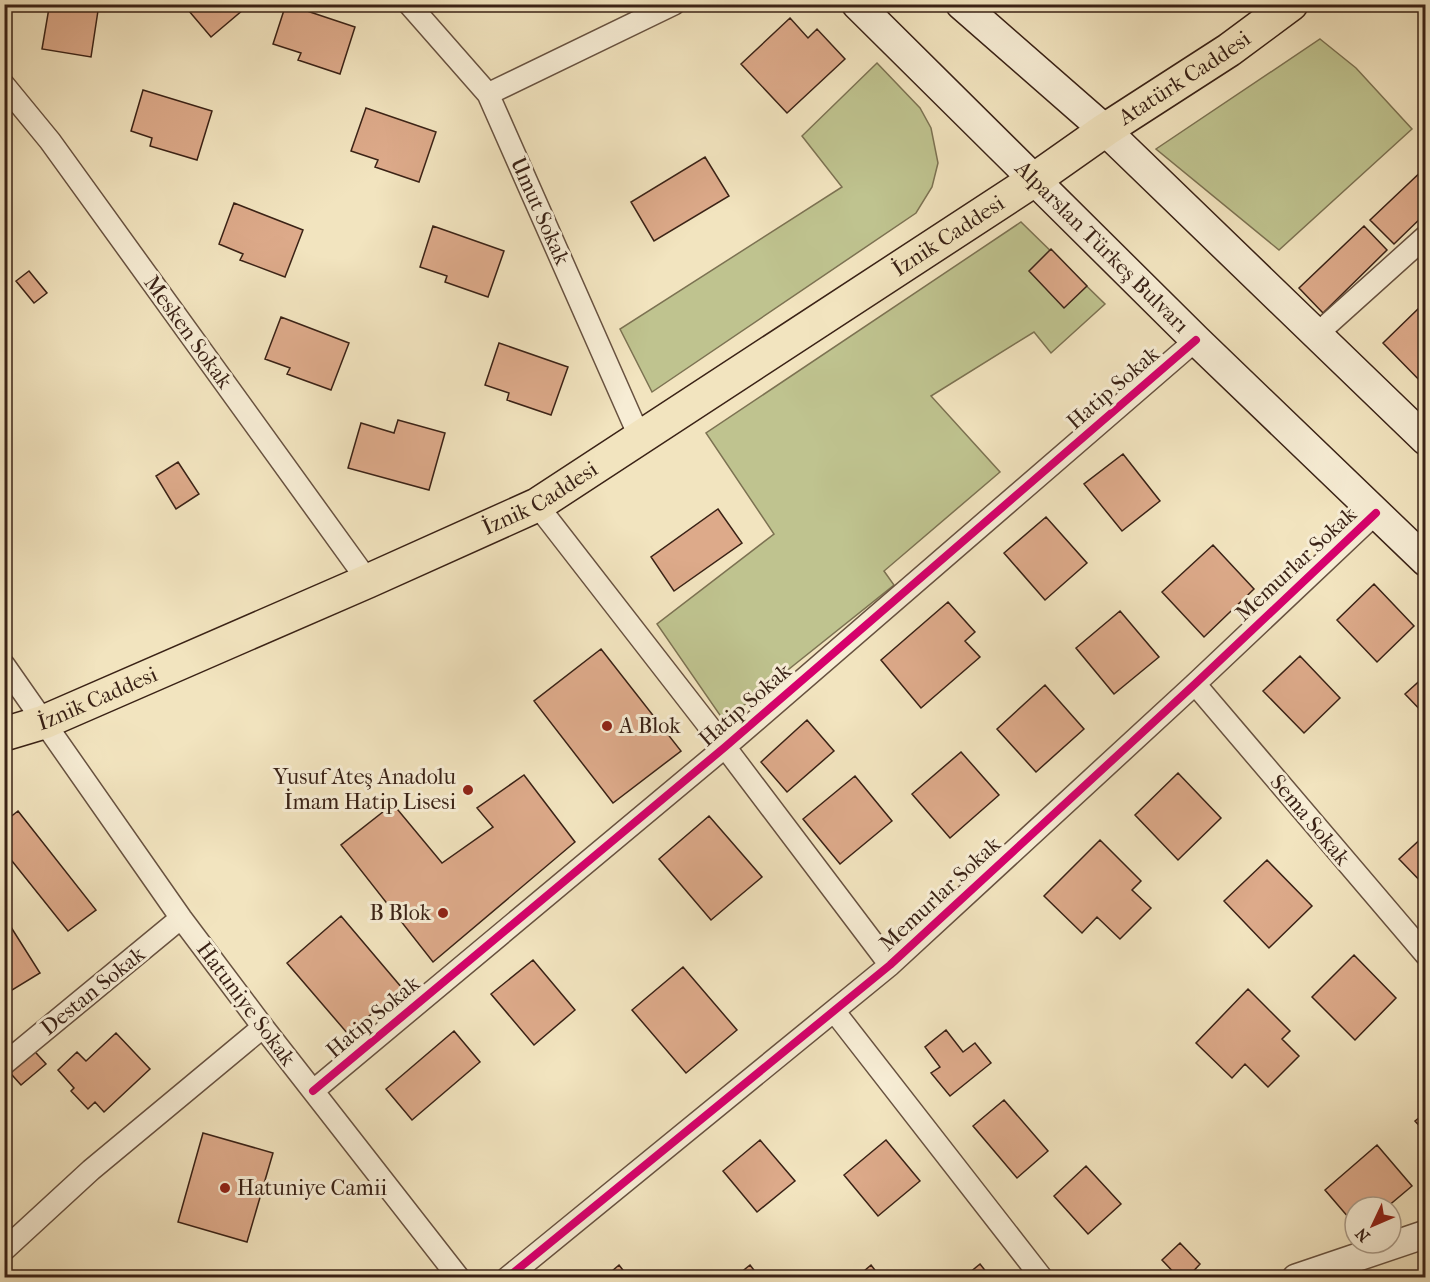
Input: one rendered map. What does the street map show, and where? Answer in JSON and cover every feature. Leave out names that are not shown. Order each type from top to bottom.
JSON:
[{"type":"main road","name":"Alparslan Türkeş Bulvarı","points":[[857,4],[1196,340],[1425,561]]},
{"type":"main road","points":[[961,4],[1105,130],[1425,440]]},
{"type":"main road","name":"Atatürk Caddesi","points":[[1034,180],[1105,130],[1228,50],[1292,4]]},
{"type":"main road","name":"İznik Caddesi","points":[[4,734],[44,722],[368,581],[537,504],[1034,180]]},
{"type":"street","name":"Umut Sokak","points":[[409,4],[488,93],[640,438]]},
{"type":"street","points":[[488,93],[674,4]]},
{"type":"street","name":"Mesken Sokak","points":[[4,85],[50,141],[368,581]]},
{"type":"street","points":[[1317,334],[1425,236]]},
{"type":"street","name":"Hatip Sokak","points":[[313,1091],[725,747],[1196,340]]},
{"type":"street","points":[[537,504],[890,965]]},
{"type":"street","name":"Memurlar Sokak","points":[[507,1278],[890,965],[1195,684],[1376,513]]},
{"type":"street","name":"Hatuniye Sokak","points":[[4,665],[181,918],[459,1278]]},
{"type":"street","name":"Sema Sokak","points":[[1195,684],[1425,955]]},
{"type":"street","name":"Destan Sokak","points":[[4,1064],[181,918]]},
{"type":"street","points":[[834,1011],[1042,1278]]},
{"type":"street","points":[[4,1250],[91,1170],[263,1027]]},
{"type":"street","points":[[1296,1278],[1425,1234]]},
{"type":"green space","points":[[1320,39],[1356,68],[1412,129],[1279,250],[1156,149]]},
{"type":"green space","points":[[877,63],[920,108],[931,128],[938,163],[932,187],[916,213],[652,392],[620,329],[842,187],[802,136]]},
{"type":"green space","points":[[1021,222],[1105,304],[1051,353],[1034,332],[931,396],[1000,472],[884,571],[894,585],[724,721],[657,624],[774,534],[706,433]]},
{"type":"building","points":[[38,4],[99,4],[91,57],[42,49],[49,8],[37,7]]},
{"type":"building","points":[[183,4],[250,4],[211,37]]},
{"type":"building","points":[[286,4],[355,27],[340,74],[298,60],[301,53],[273,44]]},
{"type":"building","points":[[790,18],[808,38],[817,29],[845,59],[787,113],[741,64]]},
{"type":"building","points":[[143,90],[212,111],[197,160],[150,146],[152,138],[131,131]]},
{"type":"building","points":[[366,108],[436,132],[419,182],[375,167],[378,160],[351,151]]},
{"type":"building","points":[[705,157],[729,196],[654,241],[631,202]]},
{"type":"building","points":[[1426,167],[1426,213],[1394,244],[1370,220]]},
{"type":"building","points":[[234,203],[303,230],[285,277],[240,260],[243,254],[219,244]]},
{"type":"building","points":[[433,226],[504,251],[488,297],[445,282],[447,276],[420,267]]},
{"type":"building","points":[[1364,226],[1387,250],[1323,313],[1299,288]]},
{"type":"building","points":[[1051,249],[1087,286],[1064,308],[1029,271]]},
{"type":"building","points":[[29,271],[47,293],[34,303],[16,281]]},
{"type":"building","points":[[1420,307],[1426,312],[1426,387],[1383,343]]},
{"type":"building","points":[[281,317],[349,343],[331,390],[287,374],[290,368],[265,359]]},
{"type":"building","points":[[499,343],[568,367],[551,415],[507,400],[509,393],[485,385]]},
{"type":"building","points":[[398,420],[445,433],[429,490],[348,468],[361,423],[394,433]]},
{"type":"building","points":[[1123,454],[1160,501],[1122,531],[1084,484]]},
{"type":"building","points":[[178,462],[199,494],[176,509],[156,476]]},
{"type":"building","points":[[718,509],[742,543],[674,591],[651,557]]},
{"type":"building","points":[[1046,517],[1087,563],[1045,600],[1004,553]]},
{"type":"building","points":[[1213,545],[1254,589],[1204,637],[1162,592]]},
{"type":"building","points":[[1374,584],[1414,626],[1377,662],[1337,620]]},
{"type":"building","points":[[948,602],[975,632],[965,641],[980,657],[921,708],[881,660]]},
{"type":"building","points":[[1120,611],[1159,657],[1114,694],[1076,648]]},
{"type":"building","name":"A Blok","points":[[601,649],[681,751],[613,803],[534,701]]},
{"type":"building","points":[[1300,656],[1340,698],[1304,733],[1263,691]]},
{"type":"building","points":[[1426,675],[1426,716],[1405,694]]},
{"type":"building","points":[[1045,685],[1084,729],[1036,772],[997,729]]},
{"type":"building","points":[[807,720],[834,751],[787,792],[761,762]]},
{"type":"building","points":[[961,752],[999,795],[950,838],[912,794]]},
{"type":"building","points":[[1178,773],[1221,818],[1178,860],[1135,815]]},
{"type":"building","name":"B Blok","points":[[524,775],[575,842],[433,962],[341,845],[393,804],[442,863],[493,827],[477,808]]},
{"type":"building","points":[[855,776],[892,821],[840,864],[803,819]]},
{"type":"building","points":[[18,811],[96,910],[68,931],[4,851],[4,822]]},
{"type":"building","points":[[709,816],[762,877],[711,920],[659,859]]},
{"type":"building","points":[[1426,834],[1426,887],[1399,859]]},
{"type":"building","points":[[1100,840],[1141,881],[1132,890],[1151,908],[1120,939],[1097,917],[1082,933],[1044,896]]},
{"type":"building","points":[[1267,860],[1312,906],[1269,948],[1224,901]]},
{"type":"building","points":[[341,916],[402,988],[348,1034],[287,963]]},
{"type":"building","points":[[9,924],[40,973],[4,995],[4,927]]},
{"type":"building","points":[[1354,955],[1396,998],[1355,1040],[1312,997]]},
{"type":"building","points":[[533,960],[575,1010],[534,1045],[491,994]]},
{"type":"building","points":[[683,967],[737,1030],[686,1073],[632,1010]]},
{"type":"building","points":[[1248,989],[1290,1031],[1282,1039],[1299,1056],[1268,1087],[1245,1064],[1232,1078],[1196,1043]]},
{"type":"building","points":[[946,1030],[963,1052],[975,1043],[991,1063],[950,1096],[931,1073],[940,1067],[925,1047]]},
{"type":"building","points":[[454,1031],[480,1062],[412,1120],[386,1089]]},
{"type":"building","points":[[116,1033],[150,1069],[104,1112],[95,1102],[88,1109],[71,1091],[74,1088],[58,1070],[77,1052],[86,1061]]},
{"type":"building","points":[[28,1044],[46,1064],[21,1085],[4,1066]]},
{"type":"building","points":[[1004,1100],[1048,1151],[1017,1178],[973,1126]]},
{"type":"building","points":[[1426,1112],[1426,1133],[1415,1121]]},
{"type":"building","name":"Hatuniye Camii","points":[[203,1133],[273,1153],[247,1242],[178,1222]]},
{"type":"building","points":[[760,1140],[795,1181],[757,1212],[723,1171]]},
{"type":"building","points":[[886,1140],[920,1181],[878,1216],[844,1175]]},
{"type":"building","points":[[1377,1145],[1412,1186],[1401,1195],[1343,1195],[1343,1211],[1325,1190]]},
{"type":"building","points":[[1086,1166],[1121,1204],[1088,1234],[1054,1196]]},
{"type":"building","points":[[1180,1243],[1200,1264],[1187,1278],[1179,1278],[1162,1260]]},
{"type":"building","points":[[980,1264],[991,1278],[963,1278]]},
{"type":"building","points":[[619,1265],[629,1278],[604,1278]]},
{"type":"building","points":[[750,1265],[760,1278],[734,1278]]},
{"type":"building","points":[[871,1265],[881,1278],[856,1278]]},
{"type":"cycle path","points":[[313,1091],[725,747],[1196,340]]},
{"type":"cycle path","points":[[507,1278],[890,965],[1195,684],[1376,513]]},
{"type":"place","name":"A Blok","points":[[607,726]]},
{"type":"place","name":"Yusuf Ateş Anadolu İmam Hatip Lisesi","points":[[468,790]]},
{"type":"place","name":"B Blok","points":[[443,913]]},
{"type":"place","name":"Hatuniye Camii","points":[[225,1188]]}]
